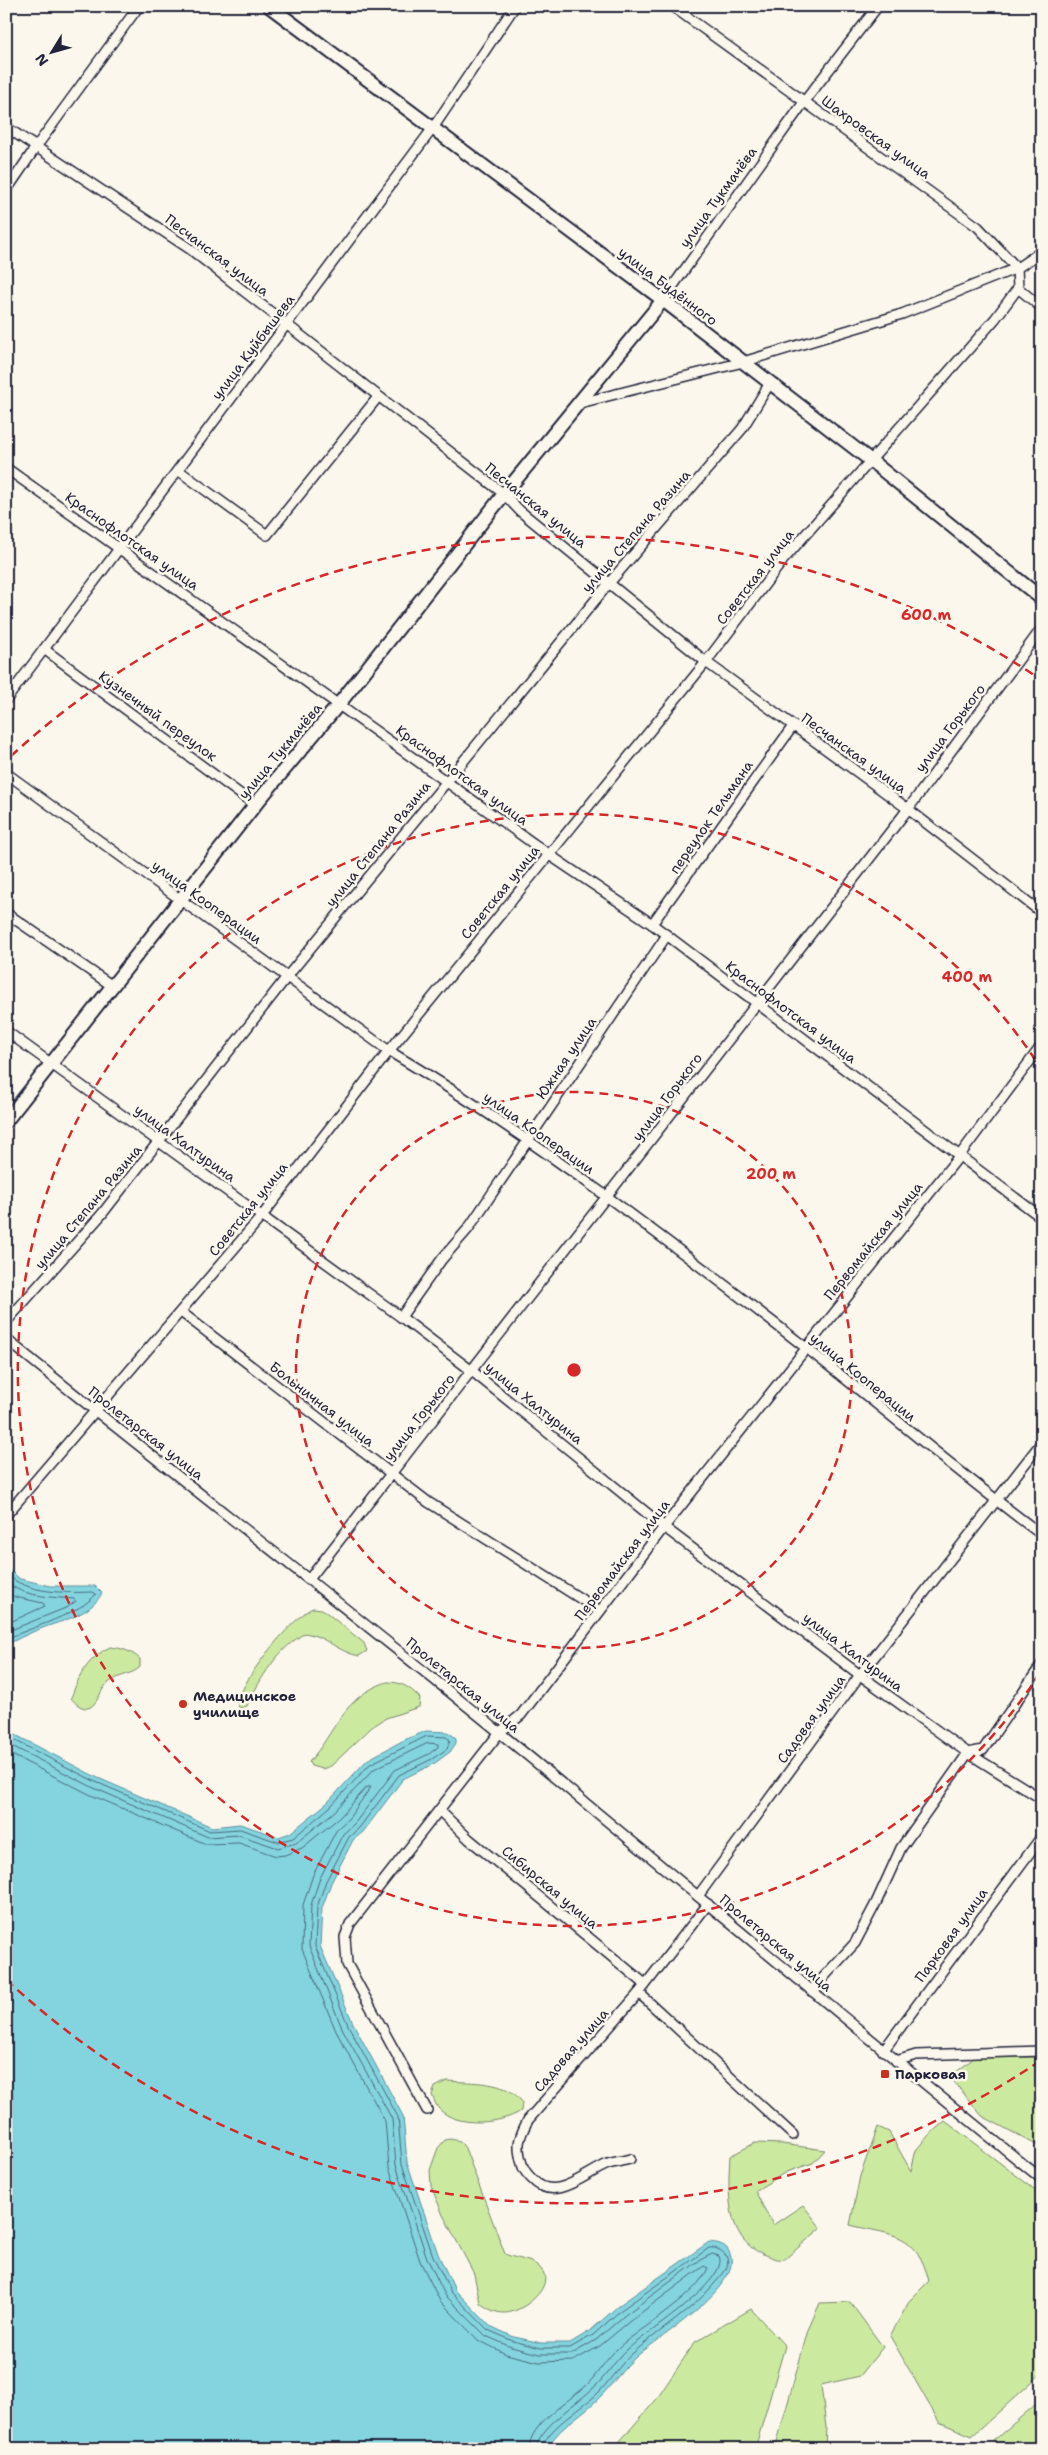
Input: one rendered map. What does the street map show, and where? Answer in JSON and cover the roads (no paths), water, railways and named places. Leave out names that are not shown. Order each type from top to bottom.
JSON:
[{"type":"street","points":[[6,192],[36,147],[139,6]]},
{"type":"street","name":"улица Будённого","points":[[269,6],[663,300],[870,460],[1042,600]]},
{"type":"street","name":"улица Куйбышева","points":[[6,700],[433,128],[515,6]]},
{"type":"street","name":"Шахровская улица","points":[[672,6],[978,228],[1017,268]]},
{"type":"street","name":"улица Тукмачёва","points":[[6,1121],[255,804],[340,704],[504,494],[663,300],[804,102],[878,6]]},
{"type":"street","name":"Песчанская улица","points":[[6,127],[190,249],[286,326],[504,494],[520,511],[610,582],[706,662],[908,809],[1042,913]]},
{"type":"street","points":[[580,403],[743,362],[902,314],[1017,268],[1042,251]]},
{"type":"street","points":[[1017,268],[1018,288],[1042,308]]},
{"type":"street","name":"Советская улица","points":[[6,1515],[262,1216],[389,1051],[706,662],[784,559],[995,320],[1018,288]]},
{"type":"street","name":"улица Степана Разина","points":[[6,1322],[102,1214],[286,978],[447,780],[610,582],[742,429],[770,383]]},
{"type":"street","points":[[178,470],[267,535],[378,397]]},
{"type":"street","name":"Краснофлотская улица","points":[[6,468],[447,780],[548,854],[652,924],[1042,1218]]},
{"type":"street","name":"улица Горького","points":[[310,1578],[908,809],[1042,628]]},
{"type":"street","name":"Кузнечный переулок","points":[[44,649],[255,804]]},
{"type":"street","name":"переулок Тельмана","points":[[652,924],[793,726]]},
{"type":"street","name":"улица Кооперации","points":[[6,773],[389,1051],[450,1088],[607,1198],[805,1347],[996,1501],[1042,1535]]},
{"type":"street","points":[[6,913],[112,985]]},
{"type":"street","name":"Южная улица","points":[[401,1317],[442,1259],[468,1229],[526,1140],[667,935]]},
{"type":"street","name":"улица Халтурина","points":[[6,1031],[401,1317],[472,1371],[664,1527],[860,1675],[968,1753],[1042,1799]]},
{"type":"street","name":"Первомайская улица","points":[[427,2110],[347,1964],[344,1948],[345,1937],[350,1924],[500,1732],[521,1715],[664,1527],[805,1347],[960,1155],[1042,1046]]},
{"type":"street","name":"Больничная улица","points":[[181,1312],[391,1476],[428,1502],[600,1611]]},
{"type":"street","name":"Пролетарская улица","points":[[6,1339],[310,1578],[500,1732],[883,2051],[1042,2179]]},
{"type":"street","name":"Садовая улица","points":[[698,1896],[860,1675],[1042,1442]]},
{"type":"street","points":[[811,1991],[855,1943],[901,1848],[968,1753],[983,1750],[1042,1664]]},
{"type":"street","name":"Сибирская улица","points":[[439,1810],[470,1839],[645,1984]]},
{"type":"street","name":"Парковая улица","points":[[883,2051],[1042,1836]]},
{"type":"street","name":"Садовая улица","points":[[630,2159],[608,2164],[573,2184],[554,2188],[538,2186],[524,2171],[518,2152],[520,2136],[528,2120],[639,1993],[708,1904]]},
{"type":"street","points":[[639,1993],[793,2135]]},
{"type":"street","points":[[896,2061],[916,2055],[1042,2051]]},
{"type":"water","points":[[6,1567],[20,1579],[51,1586],[95,1586],[102,1593],[90,1608],[82,1613],[6,1645]]},
{"type":"water","points":[[6,1730],[98,1778],[212,1827],[240,1824],[279,1837],[290,1833],[327,1803],[367,1760],[404,1740],[426,1731],[448,1732],[456,1738],[456,1743],[450,1752],[435,1763],[403,1779],[363,1832],[353,1840],[331,1883],[322,1908],[320,1946],[353,2023],[403,2116],[407,2162],[438,2254],[455,2290],[490,2326],[514,2337],[542,2343],[570,2343],[590,2331],[618,2306],[709,2242],[724,2246],[729,2251],[731,2267],[724,2281],[712,2296],[696,2310],[637,2356],[597,2400],[560,2431],[546,2449],[6,2449]]},
{"type":"place","name":"Медицинское училище","points":[[183,1704]]},
{"type":"place","name":"Парковая","points":[[885,2074]]}]
